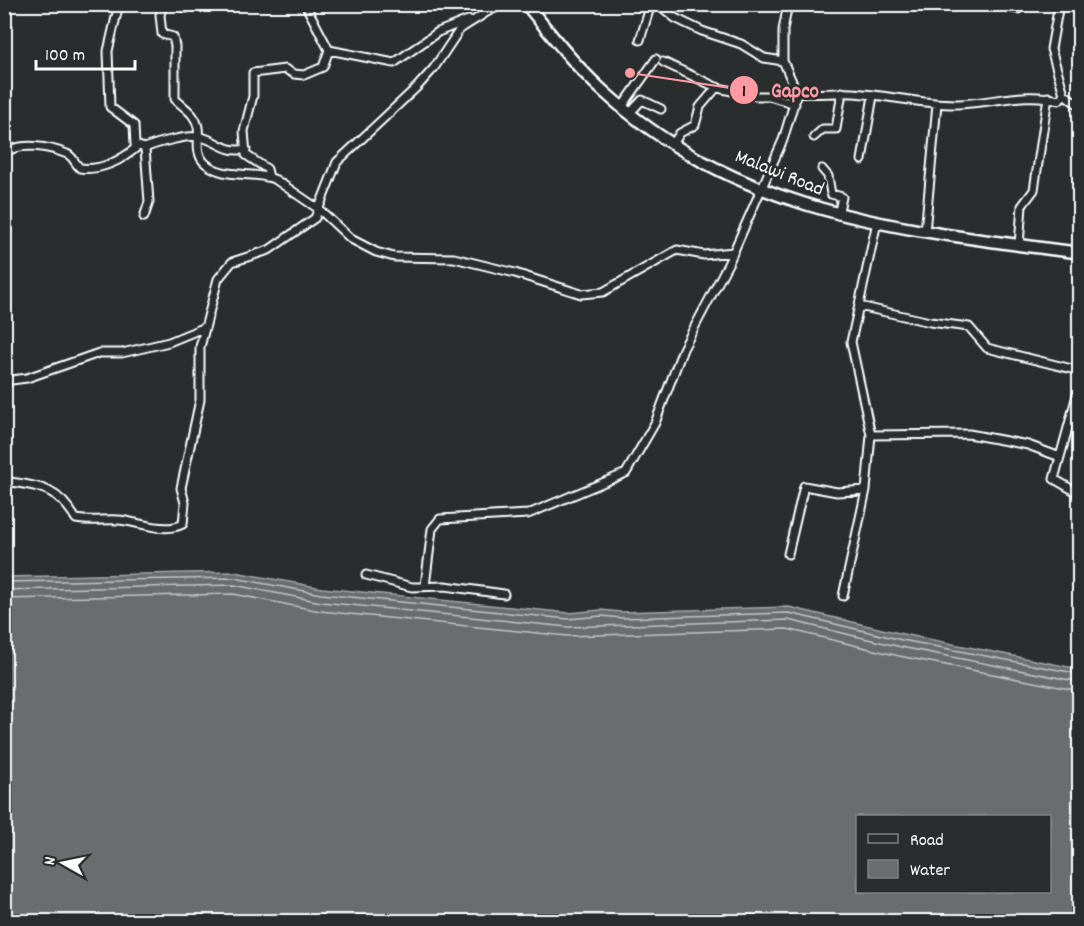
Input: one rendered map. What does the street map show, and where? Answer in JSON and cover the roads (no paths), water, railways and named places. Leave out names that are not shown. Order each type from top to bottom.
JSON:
[{"type":"main road","name":"Malawi Road","points":[[526,4],[566,54],[626,110],[673,144],[762,190],[838,215],[925,232],[1080,253]]},
{"type":"street","points":[[119,4],[108,51],[110,107],[134,125],[133,141],[141,147],[149,202],[144,217]]},
{"type":"street","points":[[163,4],[160,15],[162,34],[173,37],[175,46],[174,94],[194,117],[199,129],[197,136],[200,155],[204,162],[230,173],[269,177],[317,210],[351,239],[383,255],[454,258],[516,273],[581,294],[603,292],[677,250],[704,255],[733,252]]},
{"type":"street","points":[[175,4],[186,8],[189,4]]},
{"type":"street","points":[[269,177],[267,169],[249,158],[246,149],[244,131],[253,96],[254,73],[285,69],[294,74],[312,72],[323,67],[329,50],[305,4]]},
{"type":"street","points":[[4,381],[27,378],[99,352],[122,353],[169,342],[203,328],[208,322],[218,279],[232,262],[269,250],[315,218],[341,157],[390,115],[417,87],[434,68],[460,29],[503,4]]},
{"type":"street","points":[[640,40],[651,4]]},
{"type":"street","points":[[658,4],[675,18],[702,31],[741,44],[764,58],[783,62]]},
{"type":"street","points":[[425,586],[432,529],[440,519],[528,514],[626,473],[655,423],[683,349],[762,190],[795,104],[797,93],[783,62],[783,30],[788,4]]},
{"type":"street","points":[[830,4],[842,4]]},
{"type":"street","points":[[992,4],[1018,9],[1020,4]]},
{"type":"street","points":[[1059,4],[1051,50],[1064,94],[1080,106]]},
{"type":"street","points":[[329,50],[394,63],[438,32],[484,14]]},
{"type":"street","points":[[626,110],[659,60],[717,87],[756,96],[769,96],[795,104]]},
{"type":"street","points":[[673,144],[680,133],[695,125],[700,107],[717,87]]},
{"type":"street","points":[[797,93],[842,92],[937,104],[961,104],[1004,96],[1048,97],[1059,100],[1064,94]]},
{"type":"street","points":[[814,137],[823,129],[836,129],[842,92]]},
{"type":"street","points":[[862,160],[873,96]]},
{"type":"street","points":[[1019,245],[1022,206],[1034,190],[1048,97]]},
{"type":"street","points":[[626,110],[642,99],[661,109]]},
{"type":"street","points":[[925,232],[937,104]]},
{"type":"street","points":[[4,153],[16,147],[43,147],[68,154],[80,168],[88,169],[117,161],[141,147],[180,137],[197,136],[221,148],[246,149]]},
{"type":"street","points":[[822,169],[828,176],[831,194],[842,197],[838,215]]},
{"type":"street","points":[[843,596],[866,490],[871,435],[851,342],[877,222]]},
{"type":"street","points":[[859,306],[930,322],[969,327],[987,348],[1080,371]]},
{"type":"street","points":[[4,491],[10,482],[53,492],[65,500],[76,519],[90,522],[120,520],[166,527],[183,524],[185,504],[182,488],[200,400],[199,355],[203,328]]},
{"type":"street","points":[[1080,384],[1054,479],[1080,494]]},
{"type":"street","points":[[871,435],[969,434],[1028,445],[1060,457]]},
{"type":"street","points":[[788,554],[804,486],[810,485],[837,492],[866,490]]},
{"type":"street","points":[[366,574],[412,587],[425,586],[504,594]]},
{"type":"water","points":[[235,572],[322,588],[569,613],[601,610],[621,612],[789,607],[903,634],[1079,669],[1079,921],[5,921],[5,577]]},
{"type":"place","name":"Gapco","points":[[630,73]]}]
